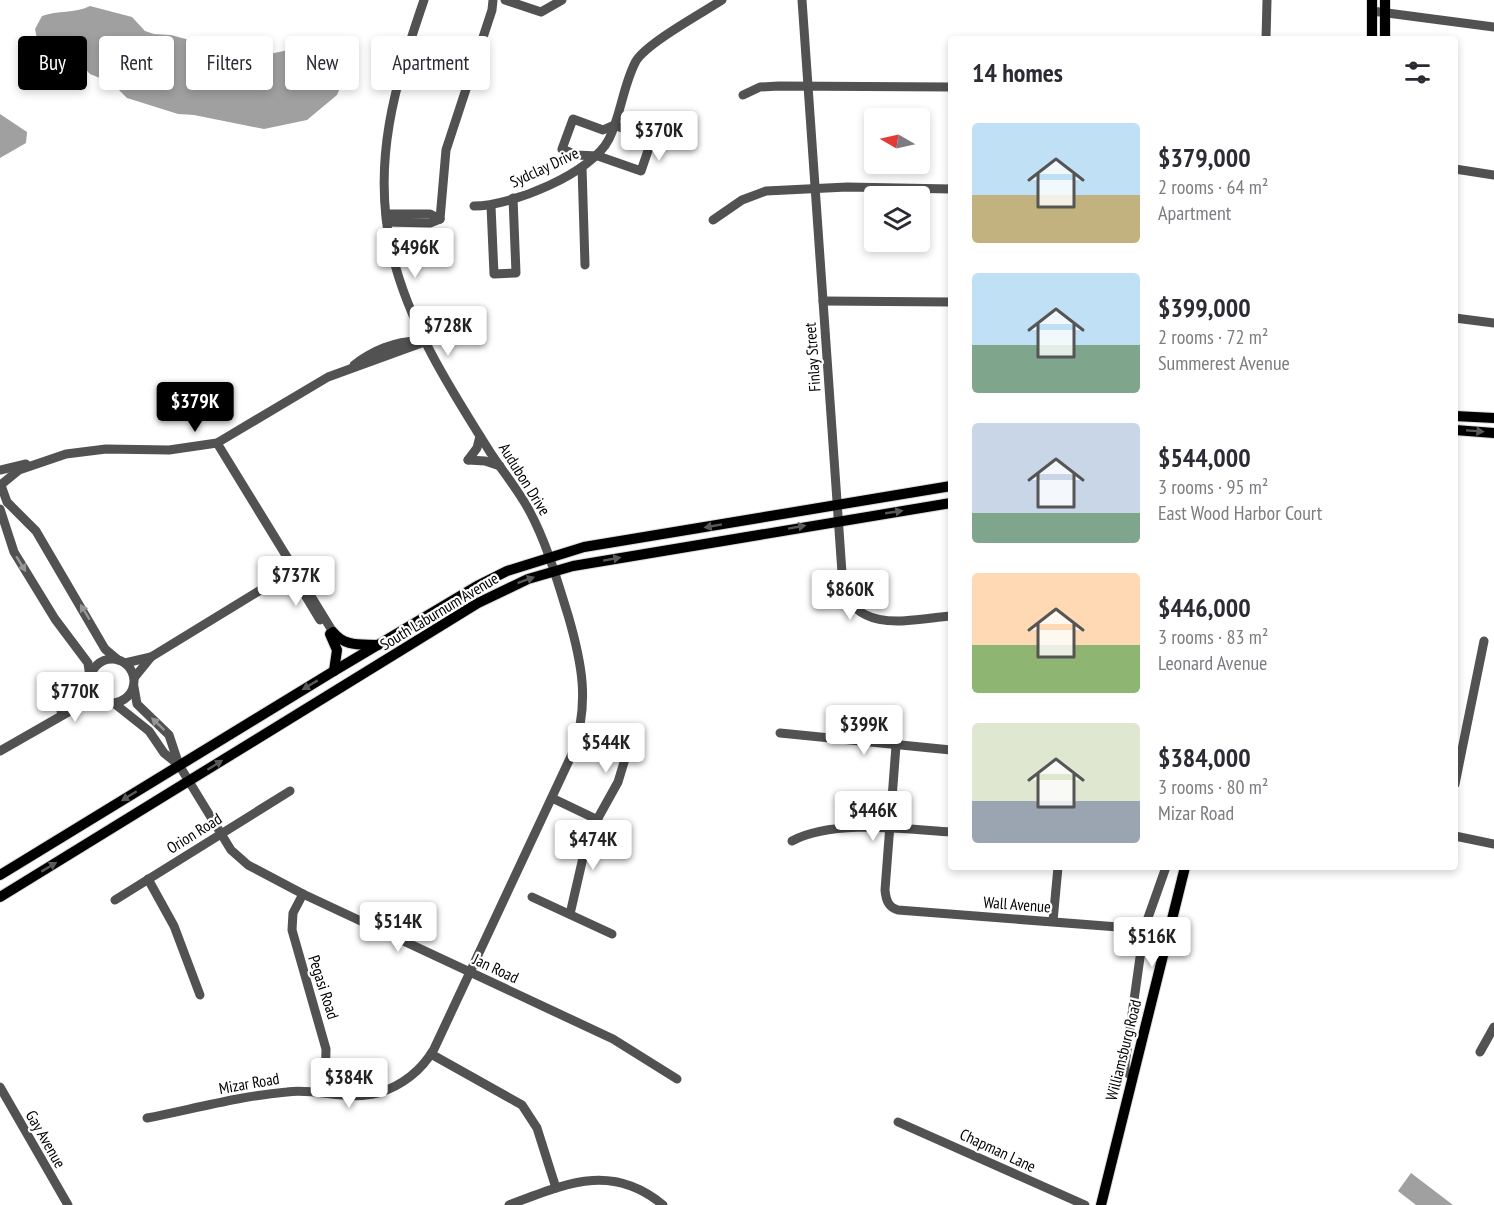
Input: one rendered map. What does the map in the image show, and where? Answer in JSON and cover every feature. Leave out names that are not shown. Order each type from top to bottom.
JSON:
[{"type":"main road","points":[[1385,0],[1385,36]]},
{"type":"main road","points":[[1372,5],[1372,36]]},
{"type":"main road","points":[[1458,416],[1494,418]]},
{"type":"main road","points":[[1458,430],[1494,433]]},
{"type":"main road","name":"South Laburnum Avenue","points":[[0,875],[488,579],[548,557],[584,547],[948,486]]},
{"type":"main road","name":"South Laburnum Avenue","points":[[0,897],[478,603],[515,584],[554,570],[948,503]]},
{"type":"main road","points":[[331,633],[339,640],[349,644],[378,645]]},
{"type":"main road","points":[[331,633],[337,650],[334,671]]},
{"type":"main road","name":"Williamsburg Road","points":[[1101,1205],[1184,870]]},
{"type":"street","name":"Audubon Drive","points":[[424,0],[390,110],[384,161],[387,218],[398,274],[430,352],[480,436],[530,512],[554,570],[580,658],[584,683],[583,716],[576,745],[469,972]]},
{"type":"street","points":[[387,218],[430,223],[440,219],[446,150],[492,10],[493,0]]},
{"type":"street","points":[[505,0],[541,12],[562,0]]},
{"type":"street","name":"Sydclay Drive","points":[[474,206],[491,206],[513,198],[582,167],[598,156],[614,125],[637,60],[651,47],[722,0]]},
{"type":"street","name":"Finlay Street","points":[[802,0],[843,586],[851,603],[859,612],[884,622],[948,616]]},
{"type":"street","points":[[1266,36],[1267,0]]},
{"type":"street","points":[[1372,5],[1385,12],[1494,27]]},
{"type":"street","points":[[743,95],[760,87],[808,85],[948,87]]},
{"type":"street","points":[[573,119],[603,130],[614,125],[652,139],[642,171],[598,156],[576,155],[562,149],[573,119]]},
{"type":"street","points":[[582,167],[585,265]]},
{"type":"street","points":[[1458,169],[1494,175]]},
{"type":"street","points":[[713,220],[742,200],[783,188],[948,189]]},
{"type":"street","points":[[491,206],[494,274],[516,273],[513,198]]},
{"type":"street","points":[[823,301],[948,302]]},
{"type":"street","points":[[1458,318],[1494,324]]},
{"type":"street","points":[[0,470],[66,454],[105,449],[169,450],[217,443],[328,377],[347,370],[364,357],[400,341],[427,341]]},
{"type":"street","points":[[480,436],[479,444],[468,460],[485,461],[500,466]]},
{"type":"street","points":[[217,443],[295,569],[331,633]]},
{"type":"street","points":[[35,463],[19,470],[1,484],[7,502],[36,531],[105,649],[121,661],[134,682],[137,704],[169,735],[179,765]]},
{"type":"street","points":[[0,510],[14,552],[55,619],[88,663],[95,696],[101,701]]},
{"type":"street","points":[[43,725],[85,692],[93,670],[104,660],[121,661],[151,657],[295,569]]},
{"type":"street","points":[[1458,769],[1484,641]]},
{"type":"street","points":[[115,704],[127,698],[134,682],[151,657]]},
{"type":"street","points":[[0,751],[84,703],[101,701],[115,704],[148,731],[164,753],[179,765]]},
{"type":"street","points":[[780,733],[948,750]]},
{"type":"street","points":[[570,914],[588,836],[618,782],[625,759],[576,745]]},
{"type":"street","points":[[890,829],[896,746]]},
{"type":"street","name":"Jan Road","points":[[179,765],[222,834],[242,861],[303,894],[613,1039],[677,1079]]},
{"type":"street","name":"Orion Road","points":[[115,900],[290,791]]},
{"type":"street","points":[[552,798],[598,820]]},
{"type":"street","points":[[792,841],[809,834],[853,828],[948,832]]},
{"type":"street","name":"Wall Avenue","points":[[890,829],[885,890],[889,904],[898,910],[1144,929]]},
{"type":"street","points":[[1458,837],[1494,844]]},
{"type":"street","points":[[1053,921],[1058,870]]},
{"type":"street","points":[[1132,1076],[1125,1071],[1125,1064],[1144,929],[1165,870]]},
{"type":"street","points":[[148,879],[174,926],[201,995]]},
{"type":"street","name":"Pegasi Road","points":[[303,894],[293,913],[292,930],[326,1049],[325,1092]]},
{"type":"street","points":[[532,897],[612,934]]},
{"type":"street","name":"Mizar Road","points":[[147,1118],[275,1093],[325,1092],[362,1096],[388,1090],[415,1073],[431,1054],[469,972]]},
{"type":"street","points":[[1480,1052],[1494,1028]]},
{"type":"street","points":[[431,1054],[522,1104],[537,1128],[556,1188]]},
{"type":"street","name":"Gay Avenue","points":[[0,1087],[68,1205]]},
{"type":"street","name":"Chapman Lane","points":[[898,1122],[1085,1205]]},
{"type":"street","points":[[510,1205],[586,1179],[613,1180],[636,1187],[663,1205]]},
{"type":"shaded area","points":[[90,6],[132,17],[145,31],[154,34],[171,35],[186,39],[186,90],[273,90],[273,53],[285,51],[285,90],[339,90],[337,95],[307,120],[264,129],[178,114],[127,98],[119,90],[174,90],[174,36],[99,36],[99,78],[87,71],[87,36],[36,36],[35,29],[42,16]]},
{"type":"shaded area","points":[[0,114],[27,132],[26,143],[0,158]]},
{"type":"shaded area","points":[[1411,1173],[1453,1205],[1416,1205],[1398,1191]]}]
